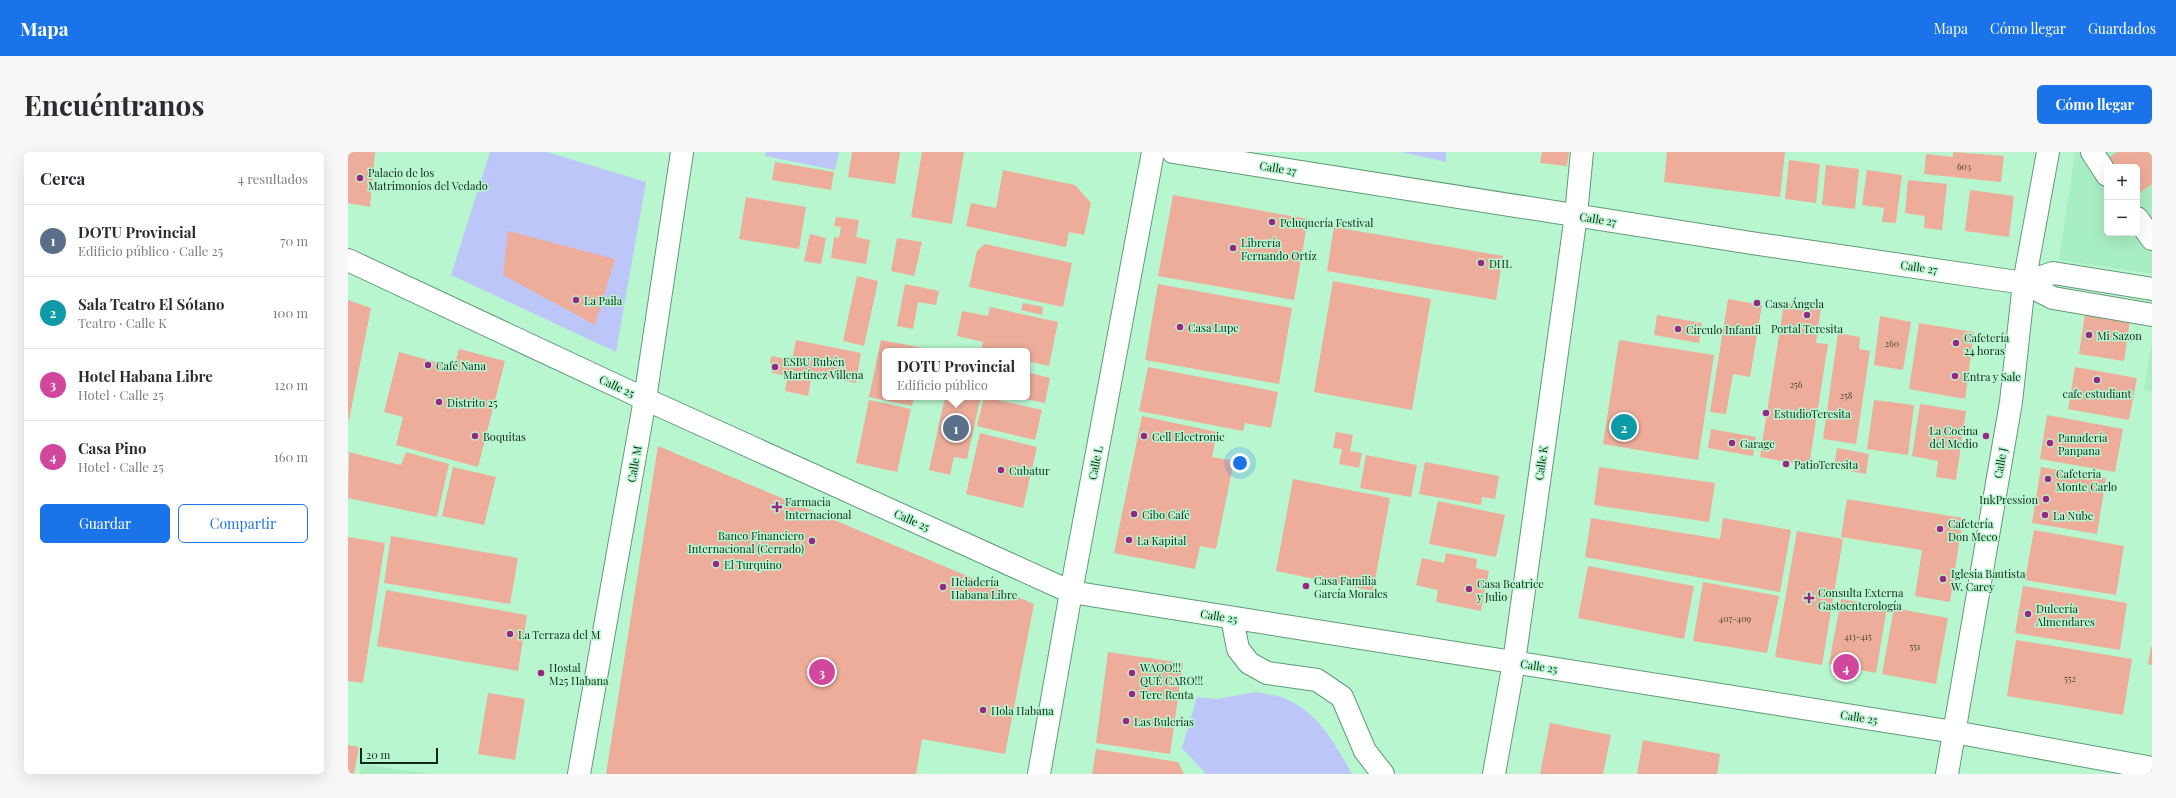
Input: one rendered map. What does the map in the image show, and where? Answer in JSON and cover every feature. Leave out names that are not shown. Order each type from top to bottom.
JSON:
[{"type":"street","name":"Calle M","points":[[579,774],[645,399],[682,152]]},
{"type":"street","name":"Calle L","points":[[1039,774],[1070,592],[1153,152]]},
{"type":"street","name":"Calle 27","points":[[1173,152],[2024,283],[2053,298],[2152,315]]},
{"type":"street","name":"Calle K","points":[[1494,774],[1514,662],[1576,215],[1582,152]]},
{"type":"street","name":"Calle J","points":[[1946,774],[2011,402],[2024,283],[2048,152]]},
{"type":"street","points":[[2092,152],[2104,170]]},
{"type":"street","points":[[2140,222],[2152,239]]},
{"type":"street","name":"Calle 25","points":[[348,260],[645,399],[1070,592],[1954,732],[2152,768]]},
{"type":"street","name":"Calle 27","points":[[2024,283],[2053,273],[2152,289]]},
{"type":"street","points":[[1232,618],[1238,649],[1249,664],[1267,673],[1317,680],[1342,697],[1365,750],[1383,774]]},
{"type":"shaded area","points":[[490,152],[547,152],[646,182],[616,352],[451,275]]},
{"type":"shaded area","points":[[766,152],[839,152],[835,170],[765,156]]},
{"type":"shaded area","points":[[1401,152],[1446,152],[1446,162]]},
{"type":"shaded area","points":[[2075,152],[2152,152],[2152,274],[2059,260]]},
{"type":"shaded area","points":[[2152,341],[2152,392],[2144,390]]},
{"type":"shaded area","points":[[1256,692],[1286,699],[1308,712],[1325,730],[1352,774],[1206,774],[1182,748],[1197,697],[1217,699]]},
{"type":"shaded area","points":[[361,764],[431,774],[360,774]]},
{"type":"building","name":"Palacio de los Matrimonios del Vedado","points":[[348,152],[375,152],[370,207],[348,203]]},
{"type":"building","points":[[852,152],[900,152],[895,184],[848,177]]},
{"type":"building","points":[[922,152],[964,152],[952,224],[911,217]]},
{"type":"building","points":[[1542,152],[1569,152],[1567,166],[1540,163]]},
{"type":"building","points":[[1667,152],[1785,152],[1780,197],[1664,182]]},
{"type":"building","points":[[1953,152],[2004,156],[2001,182],[1924,174],[1926,154],[1953,157]]},
{"type":"building","points":[[2117,152],[2152,152],[2152,184],[2140,193],[2140,164],[2112,164],[2108,158]]},
{"type":"building","points":[[1789,160],[1820,164],[1816,203],[1785,199]]},
{"type":"building","points":[[775,162],[834,172],[831,190],[772,180]]},
{"type":"building","points":[[1826,165],[1859,169],[1855,209],[1822,205]]},
{"type":"building","points":[[1003,170],[1075,185],[1091,203],[1084,235],[1069,232],[1066,247],[966,226],[971,203],[996,208]]},
{"type":"building","points":[[1867,170],[1902,175],[1896,223],[1882,222],[1884,208],[1862,205]]},
{"type":"building","points":[[1908,180],[1947,184],[1942,230],[1924,228],[1925,216],[1905,213]]},
{"type":"building","points":[[1970,190],[2014,196],[2009,237],[1965,231]]},
{"type":"building","name":"Librería Fernando Ortíz","points":[[1173,195],[1308,219],[1294,300],[1158,276]]},
{"type":"building","points":[[746,197],[806,207],[799,249],[739,239]]},
{"type":"building","points":[[836,217],[859,220],[856,237],[870,240],[866,264],[831,258],[834,237],[839,238],[841,227],[834,226]]},
{"type":"building","points":[[1334,227],[1503,256],[1496,300],[1327,271]]},
{"type":"building","name":"La Paila","points":[[508,231],[615,259],[595,325],[503,275]]},
{"type":"building","points":[[810,234],[826,238],[821,264],[804,261]]},
{"type":"building","points":[[897,238],[922,242],[914,276],[891,271]]},
{"type":"building","points":[[985,244],[1072,263],[1063,307],[969,287],[977,251]]},
{"type":"building","points":[[857,276],[878,281],[864,346],[843,341]]},
{"type":"building","points":[[1333,281],[1431,299],[1412,410],[1314,392]]},
{"type":"building","points":[[905,284],[939,291],[936,305],[918,302],[913,329],[897,326]]},
{"type":"building","points":[[1158,284],[1292,308],[1279,384],[1145,360]]},
{"type":"building","points":[[1728,299],[1762,305],[1750,377],[1733,374],[1726,414],[1710,412]]},
{"type":"building","points":[[348,300],[371,308],[349,420],[348,420]]},
{"type":"building","points":[[1023,303],[1043,307],[1042,315],[1021,310]]},
{"type":"building","points":[[1784,303],[1821,308],[1816,343],[1828,344],[1809,466],[1760,457]]},
{"type":"building","points":[[990,307],[1058,322],[1049,366],[1030,362],[1030,348],[982,348],[983,342],[957,336],[962,311],[988,316]]},
{"type":"building","points":[[2085,313],[2130,320],[2124,361],[2079,354]]},
{"type":"building","name":"Círculo Infantil","points":[[1657,315],[1702,323],[1699,343],[1654,335]]},
{"type":"building","points":[[1880,316],[1911,322],[1903,370],[1874,365]]},
{"type":"building","points":[[1919,323],[1974,332],[1965,399],[1909,389]]},
{"type":"building","points":[[1838,333],[1860,337],[1859,349],[1870,351],[1856,444],[1823,439]]},
{"type":"building","points":[[796,340],[861,353],[856,383],[812,374],[808,396],[785,391],[788,376],[772,373],[770,360],[772,356],[792,360]]},
{"type":"building","points":[[881,340],[923,348],[882,348],[882,400],[869,397]]},
{"type":"building","points":[[1619,340],[1714,355],[1698,460],[1603,444]]},
{"type":"building","points":[[459,349],[505,361],[478,467],[396,445],[403,417],[384,412],[399,352],[454,367]]},
{"type":"building","points":[[1148,367],[1278,392],[1271,428],[1245,423],[1243,431],[1139,411]]},
{"type":"building","points":[[2075,367],[2137,378],[2129,420],[2068,409]]},
{"type":"building","points":[[1030,373],[1050,378],[1045,403],[1030,400]]},
{"type":"building","points":[[869,400],[911,409],[897,472],[856,463]]},
{"type":"building","points":[[883,400],[913,400],[912,406]]},
{"type":"building","points":[[944,400],[980,400],[967,459],[954,457],[950,475],[929,470]]},
{"type":"building","points":[[983,400],[997,400],[1042,410],[1035,440],[977,426]]},
{"type":"building","points":[[1874,400],[1914,405],[1908,455],[1867,449]]},
{"type":"building","points":[[1920,404],[1966,411],[1956,480],[1936,477],[1938,461],[1912,456]]},
{"type":"building","points":[[2047,415],[2123,429],[2115,472],[2040,459]]},
{"type":"building","points":[[1142,416],[1217,432],[1212,457],[1234,461],[1216,549],[1200,546],[1195,569],[1114,553]]},
{"type":"building","name":"Garage","points":[[1711,429],[1756,437],[1753,456],[1708,448]]},
{"type":"building","points":[[1336,432],[1353,435],[1350,451],[1362,453],[1359,468],[1339,464],[1342,449],[1333,448]]},
{"type":"building","name":"Cubatur","points":[[980,433],[1037,447],[1023,508],[966,494]]},
{"type":"building","points":[[658,446],[1034,604],[1005,754],[922,739],[916,774],[606,774]]},
{"type":"building","points":[[1837,448],[1869,454],[1866,474],[1834,468]]},
{"type":"building","points":[[349,452],[401,465],[406,452],[449,464],[437,517],[348,498]]},
{"type":"building","points":[[1366,455],[1417,465],[1411,497],[1360,488]]},
{"type":"building","points":[[1425,462],[1499,476],[1495,499],[1482,497],[1481,505],[1419,494]]},
{"type":"building","points":[[453,467],[496,477],[484,525],[442,516]]},
{"type":"building","points":[[1599,467],[1715,483],[1709,522],[1594,505]]},
{"type":"building","points":[[2041,467],[2106,478],[2097,534],[2032,523]]},
{"type":"building","points":[[1293,479],[1390,498],[1373,591],[1276,571]]},
{"type":"building","points":[[1847,499],[1963,518],[1950,602],[1915,596],[1922,550],[1841,537]]},
{"type":"building","points":[[1438,501],[1505,515],[1496,557],[1429,544]]},
{"type":"building","points":[[1591,518],[1720,539],[1723,518],[1791,530],[1780,592],[1585,557]]},
{"type":"building","points":[[2034,530],[2124,546],[2116,595],[2025,580]]},
{"type":"building","name":"Consulta Externa Gastoenterología","points":[[1797,531],[1843,539],[1822,665],[1775,657]]},
{"type":"building","points":[[391,536],[518,558],[510,604],[384,583]]},
{"type":"building","points":[[348,537],[385,543],[363,683],[348,681]]},
{"type":"building","points":[[1446,553],[1477,559],[1476,568],[1489,571],[1481,611],[1436,602],[1438,590],[1416,585],[1422,558],[1444,563]]},
{"type":"building","points":[[1588,566],[1694,586],[1684,639],[1578,618]]},
{"type":"building","points":[[1703,582],[1779,596],[1767,653],[1693,641]]},
{"type":"building","points":[[2023,586],[2127,603],[2120,650],[2015,633]]},
{"type":"building","points":[[386,590],[527,615],[518,671],[377,646]]},
{"type":"building","points":[[1841,599],[1887,607],[1876,673],[1829,664]]},
{"type":"building","points":[[1894,608],[1948,618],[1936,684],[1882,674]]},
{"type":"building","points":[[2016,640],[2132,659],[2123,715],[2007,696]]},
{"type":"building","points":[[2152,647],[2152,665],[2148,664]]},
{"type":"building","points":[[1108,652],[1183,663],[1170,754],[1096,743]]},
{"type":"building","points":[[488,693],[525,699],[515,760],[478,754]]},
{"type":"building","points":[[1550,723],[1611,735],[1603,774],[1540,774]]},
{"type":"building","points":[[1643,740],[1720,754],[1717,774],[1637,774]]},
{"type":"building","points":[[348,745],[359,747],[354,774],[348,774]]},
{"type":"building","points":[[1096,749],[1178,762],[1184,774],[1092,774]]},
{"type":"place","name":"Palacio de los Matrimonios del Vedado","points":[[360,178]]},
{"type":"place","name":"Peluquería Festival","points":[[1272,222]]},
{"type":"place","name":"Librería Fernando Ortíz","points":[[1233,248]]},
{"type":"place","name":"DHL","points":[[1481,263]]},
{"type":"place","name":"La Paila","points":[[576,300]]},
{"type":"place","name":"Casa Ángela","points":[[1757,303]]},
{"type":"place","name":"Portal Teresita","points":[[1807,315]]},
{"type":"place","name":"Casa Lupe","points":[[1180,327]]},
{"type":"place","name":"Círculo Infantil","points":[[1678,329]]},
{"type":"place","name":"Mi Sazon","points":[[2089,335]]},
{"type":"place","name":"Cafetería 24 horas","points":[[1956,343]]},
{"type":"place","name":"Café Nana","points":[[428,365]]},
{"type":"place","name":"ESBU Rubén Martínez Villena","points":[[775,367]]},
{"type":"place","name":"Entra y Sale","points":[[1955,376]]},
{"type":"place","name":"cafe estudiant","points":[[2097,380]]},
{"type":"place","name":"Distrito 25","points":[[439,402]]},
{"type":"place","name":"EstudioTeresita","points":[[1766,413]]},
{"type":"place","name":"Sala Teatro El Sótano","points":[[1624,427]]},
{"type":"place","name":"DOTU Provincial","points":[[956,428]]},
{"type":"place","name":"Boquitas","points":[[475,436]]},
{"type":"place","name":"Cell Electronic","points":[[1144,436]]},
{"type":"place","name":"La Cocina del Medio","points":[[1986,436]]},
{"type":"place","name":"Garage","points":[[1732,443]]},
{"type":"place","name":"Panadería Panpana","points":[[2050,443]]},
{"type":"place","name":"PatioTeresita","points":[[1786,464]]},
{"type":"place","name":"Cubatur","points":[[1001,470]]},
{"type":"place","name":"Cafeteria Monte Carlo","points":[[2048,479]]},
{"type":"place","name":"InkPression","points":[[2046,499]]},
{"type":"place","name":"Farmacia Internacional","points":[[777,507]]},
{"type":"place","name":"Cibo Café","points":[[1134,514]]},
{"type":"place","name":"La Nube","points":[[2045,515]]},
{"type":"place","name":"Cafetería Don Meco","points":[[1940,529]]},
{"type":"place","name":"La Kapital","points":[[1129,540]]},
{"type":"place","name":"Banco Financiero Internacional (Cerrado)","points":[[812,541]]},
{"type":"place","name":"El Turquino","points":[[716,564]]},
{"type":"place","name":"Iglesia Bautista W. Carey","points":[[1943,579]]},
{"type":"place","name":"Casa Familia García Morales","points":[[1306,586]]},
{"type":"place","name":"Heladería Habana Libre","points":[[943,587]]},
{"type":"place","name":"Casa Beatrice y Julio","points":[[1469,589]]},
{"type":"place","name":"Consulta Externa Gastoenterología","points":[[1809,598]]},
{"type":"place","name":"Dulcería Almendares","points":[[2028,614]]},
{"type":"place","name":"La Terraza del M","points":[[510,634]]},
{"type":"place","name":"Casa Pino","points":[[1846,667]]},
{"type":"place","name":"Hotel Habana Libre","points":[[822,672]]},
{"type":"place","name":"Hostal M25 Habana","points":[[541,673]]},
{"type":"place","name":"WAOO!!! QUÉ CARO!!!","points":[[1132,673]]},
{"type":"place","name":"Tere Renta","points":[[1132,694]]},
{"type":"place","name":"Hola Habana","points":[[983,710]]},
{"type":"place","name":"Las Bulerias","points":[[1126,721]]}]
